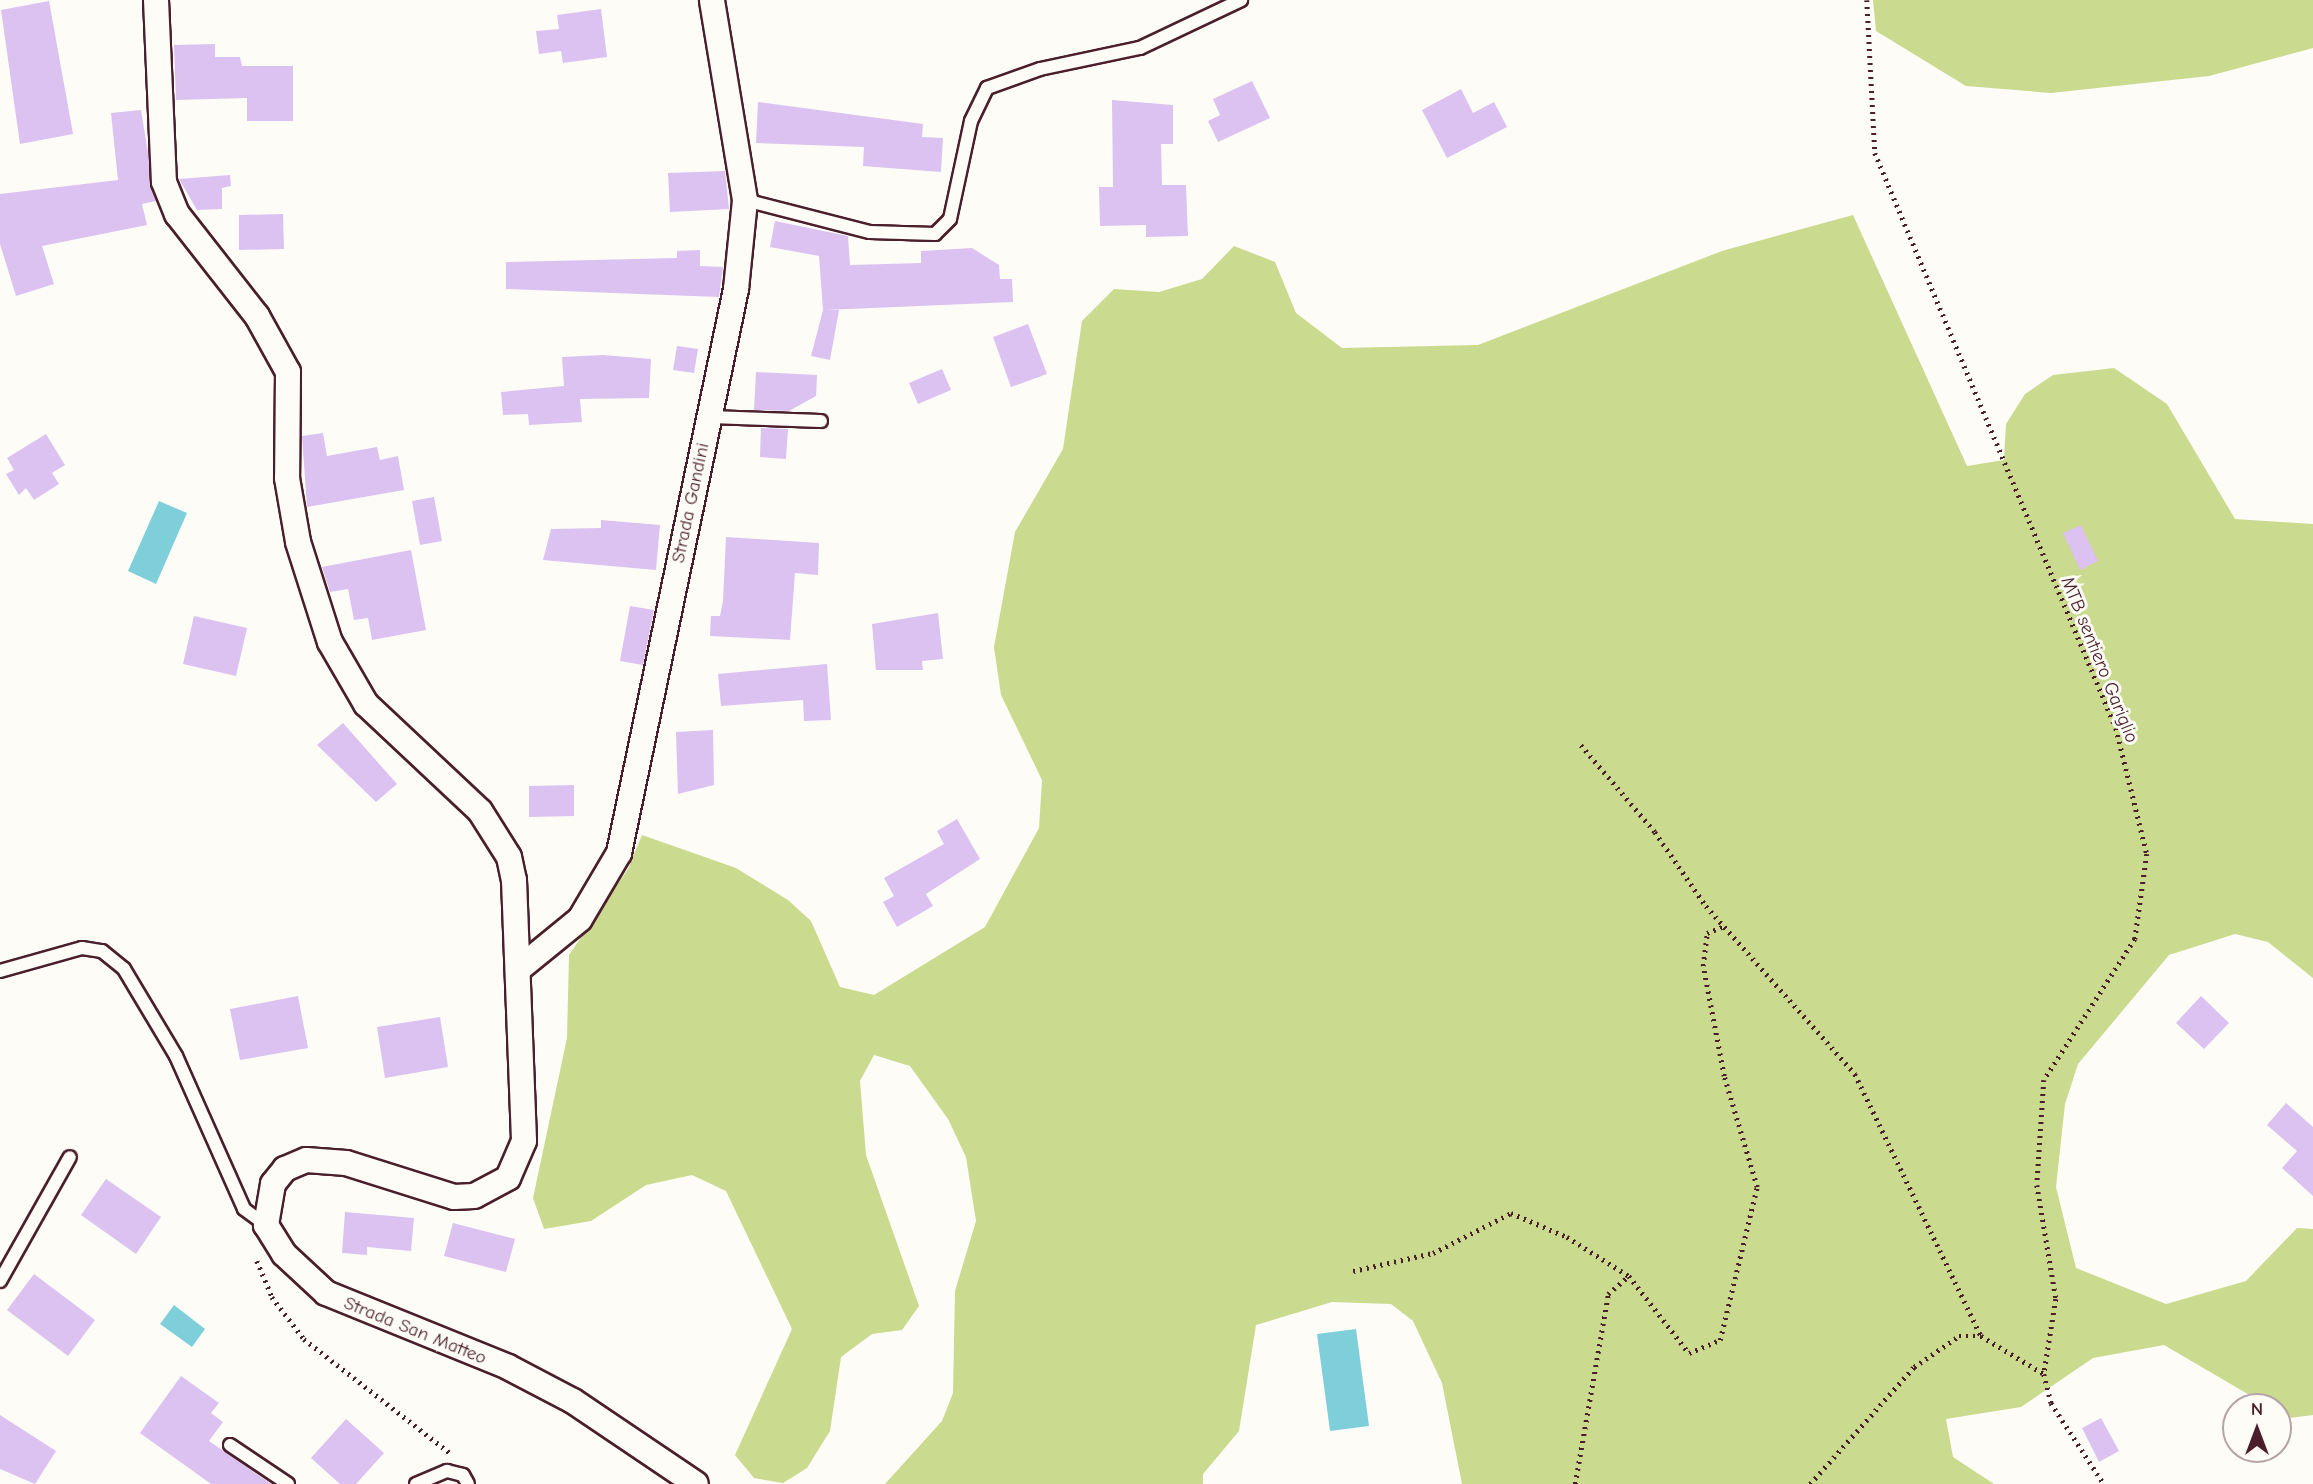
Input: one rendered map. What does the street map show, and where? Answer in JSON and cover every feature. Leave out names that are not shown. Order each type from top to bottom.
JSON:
[{"type":"street","points":[[156,0],[164,182],[177,214],[257,316],[288,372],[287,478],[298,542],[330,642],[366,704],[442,771],[500,838],[514,880],[520,968],[524,1142],[508,1178],[474,1196],[454,1197],[346,1163],[306,1160],[285,1169],[274,1184],[266,1225]]},
{"type":"street","name":"Strada Gandini","points":[[520,968],[580,919],[619,853],[736,289],[745,200],[712,0]]},
{"type":"street","name":"Strada San Matteo","points":[[266,1225],[284,1254],[326,1293],[508,1367],[573,1401],[696,1484]]},
{"type":"lane","points":[[745,200],[870,232],[935,233],[950,219],[971,121],[987,88],[1040,69],[1140,48],[1241,0]]},
{"type":"lane","points":[[710,417],[821,421]]},
{"type":"lane","points":[[0,971],[82,947],[102,951],[124,969],[176,1056],[244,1209],[266,1225]]},
{"type":"lane","points":[[0,1280],[70,1157]]},
{"type":"lane","points":[[230,1445],[288,1484]]},
{"type":"lane","points":[[416,1484],[439,1473],[466,1480]]},
{"type":"path","name":"MTB sentiero Gariglio","points":[[1867,0],[1875,153],[2116,728],[2147,854],[2135,939],[2043,1080],[2038,1185],[2056,1299],[2044,1374],[2051,1403],[2104,1484]]},
{"type":"path","points":[[1581,745],[1724,926],[1855,1074],[1981,1336]]},
{"type":"path","points":[[1353,1271],[1433,1253],[1511,1213],[1567,1237],[1629,1276],[1689,1353],[1720,1340],[1757,1187],[1724,1076],[1703,966],[1707,933],[1724,926]]},
{"type":"path","points":[[266,1225],[250,1241],[256,1259],[272,1297],[304,1339],[451,1454],[466,1480]]},
{"type":"path","points":[[1574,1484],[1608,1294],[1629,1276]]},
{"type":"path","points":[[1810,1484],[1914,1367],[1959,1336],[1981,1336],[2044,1374]]},
{"type":"green space","points":[[1873,0],[2313,0],[2313,48],[2209,76],[2051,93],[1966,86],[1876,31]]},
{"type":"green space","points":[[1853,215],[1967,466],[2004,460],[2006,424],[2025,394],[2053,375],[2114,368],[2167,404],[2235,519],[2313,524],[2313,978],[2268,942],[2235,934],[2169,955],[2078,1064],[2065,1104],[2056,1187],[2076,1268],[2166,1304],[2246,1281],[2297,1228],[2313,1229],[2313,1415],[2292,1418],[2292,1393],[2246,1393],[2164,1345],[2093,1358],[2021,1407],[1946,1419],[1953,1457],[1994,1484],[1462,1484],[1442,1383],[1413,1321],[1391,1304],[1332,1302],[1256,1325],[1239,1431],[1203,1474],[1203,1484],[885,1484],[942,1421],[953,1393],[955,1291],[976,1221],[966,1157],[948,1119],[910,1066],[874,1055],[860,1081],[866,1155],[919,1306],[902,1330],[872,1334],[841,1357],[830,1431],[807,1468],[783,1483],[754,1478],[735,1455],[792,1329],[726,1191],[692,1175],[646,1185],[591,1221],[544,1229],[533,1198],[567,1038],[569,955],[628,869],[642,835],[736,868],[788,900],[811,921],[840,987],[874,995],[985,927],[1039,828],[1042,780],[1001,695],[994,647],[1015,532],[1063,449],[1082,321],[1114,289],[1159,292],[1202,279],[1234,246],[1275,262],[1296,313],[1342,348],[1478,345],[1722,251]]},
{"type":"water","points":[[159,501],[187,513],[156,584],[128,571]]},
{"type":"water","points":[[174,1305],[205,1329],[192,1347],[160,1324]]},
{"type":"water","points":[[1356,1329],[1369,1426],[1330,1431],[1317,1334]]},
{"type":"building","points":[[49,1],[73,134],[20,144],[1,10]]},
{"type":"building","points":[[601,9],[607,57],[563,63],[561,51],[539,54],[536,31],[559,29],[557,15]]},
{"type":"building","points":[[215,44],[215,57],[240,57],[242,66],[293,66],[293,121],[247,121],[247,98],[176,100],[174,45]]},
{"type":"building","points":[[1252,81],[1270,118],[1218,142],[1208,121],[1220,115],[1213,99]]},
{"type":"building","points":[[1461,89],[1473,113],[1494,102],[1507,127],[1447,158],[1422,110]]},
{"type":"building","points":[[1112,100],[1173,105],[1173,144],[1161,144],[1162,185],[1186,185],[1188,236],[1146,237],[1146,225],[1100,226],[1099,187],[1113,187]]},
{"type":"building","points":[[758,102],[923,124],[922,137],[943,138],[941,172],[863,166],[864,147],[756,143]]},
{"type":"building","points":[[141,110],[156,201],[142,204],[147,225],[42,246],[54,284],[16,296],[0,244],[0,194],[118,180],[111,113]]},
{"type":"building","points":[[725,171],[729,209],[670,212],[668,173]]},
{"type":"building","points":[[230,175],[231,186],[222,188],[222,209],[197,210],[179,179]]},
{"type":"building","points":[[283,214],[284,249],[239,250],[239,215]]},
{"type":"building","points":[[775,221],[848,236],[850,265],[921,263],[921,251],[972,248],[999,265],[1000,279],[1012,279],[1013,302],[825,310],[839,310],[830,360],[811,356],[823,310],[819,256],[770,247]]},
{"type":"building","points":[[700,250],[700,266],[723,267],[719,297],[506,289],[506,262],[677,258],[677,251]]},
{"type":"building","points":[[1028,324],[1047,374],[1011,387],[993,337]]},
{"type":"building","points":[[677,346],[698,349],[694,373],[673,370]]},
{"type":"building","points":[[603,355],[651,359],[649,398],[580,399],[582,422],[529,425],[528,414],[503,415],[501,392],[564,386],[562,357]]},
{"type":"building","points":[[942,369],[951,390],[918,404],[909,383]]},
{"type":"building","points":[[756,372],[817,375],[816,396],[789,411],[754,410]]},
{"type":"building","points":[[761,428],[788,429],[786,459],[760,457]]},
{"type":"building","points":[[323,433],[327,456],[377,447],[380,460],[398,456],[404,490],[307,507],[302,436]]},
{"type":"building","points":[[46,434],[65,465],[52,473],[59,484],[34,500],[26,488],[19,495],[6,474],[14,470],[7,458]]},
{"type":"building","points":[[434,497],[442,541],[420,545],[412,501]]},
{"type":"building","points":[[601,520],[660,525],[656,570],[543,560],[551,529],[601,528]]},
{"type":"building","points":[[2081,525],[2098,561],[2080,570],[2063,533]]},
{"type":"building","points":[[726,537],[819,543],[818,575],[795,573],[790,640],[710,636],[711,616],[720,616],[723,601]]},
{"type":"building","points":[[411,550],[426,630],[372,640],[368,618],[354,620],[348,589],[330,592],[322,567]]},
{"type":"building","points":[[630,606],[654,610],[643,665],[620,661]]},
{"type":"building","points":[[938,613],[943,659],[922,661],[923,670],[876,670],[872,624]]},
{"type":"building","points":[[194,616],[247,628],[236,676],[183,664]]},
{"type":"building","points":[[827,664],[831,720],[804,721],[803,700],[721,706],[718,674]]},
{"type":"building","points":[[343,723],[397,784],[376,802],[317,745]]},
{"type":"building","points":[[713,730],[714,785],[678,794],[676,732]]},
{"type":"building","points":[[574,785],[574,816],[529,817],[529,786]]},
{"type":"building","points":[[957,819],[980,859],[926,894],[933,906],[897,927],[883,902],[894,896],[884,878],[944,844],[937,831]]},
{"type":"building","points":[[298,996],[308,1048],[240,1060],[230,1009]]},
{"type":"building","points":[[2201,996],[2229,1023],[2204,1049],[2176,1023]]},
{"type":"building","points":[[440,1017],[448,1067],[385,1078],[377,1027]]},
{"type":"building","points":[[2286,1103],[2313,1127],[2313,1196],[2282,1168],[2297,1151],[2267,1125]]},
{"type":"building","points":[[106,1179],[161,1217],[136,1254],[81,1215]]},
{"type":"building","points":[[345,1212],[414,1218],[411,1251],[367,1247],[367,1255],[342,1253]]},
{"type":"building","points":[[453,1223],[515,1239],[506,1272],[444,1256]]},
{"type":"building","points":[[34,1274],[95,1320],[68,1356],[7,1310]]},
{"type":"building","points":[[181,1376],[219,1403],[211,1413],[223,1422],[209,1441],[271,1484],[211,1484],[140,1433]]},
{"type":"building","points":[[0,1415],[56,1451],[35,1484],[0,1469]]},
{"type":"building","points":[[2101,1418],[2119,1451],[2099,1462],[2082,1428]]},
{"type":"building","points":[[346,1419],[384,1453],[356,1484],[340,1484],[311,1458]]}]
